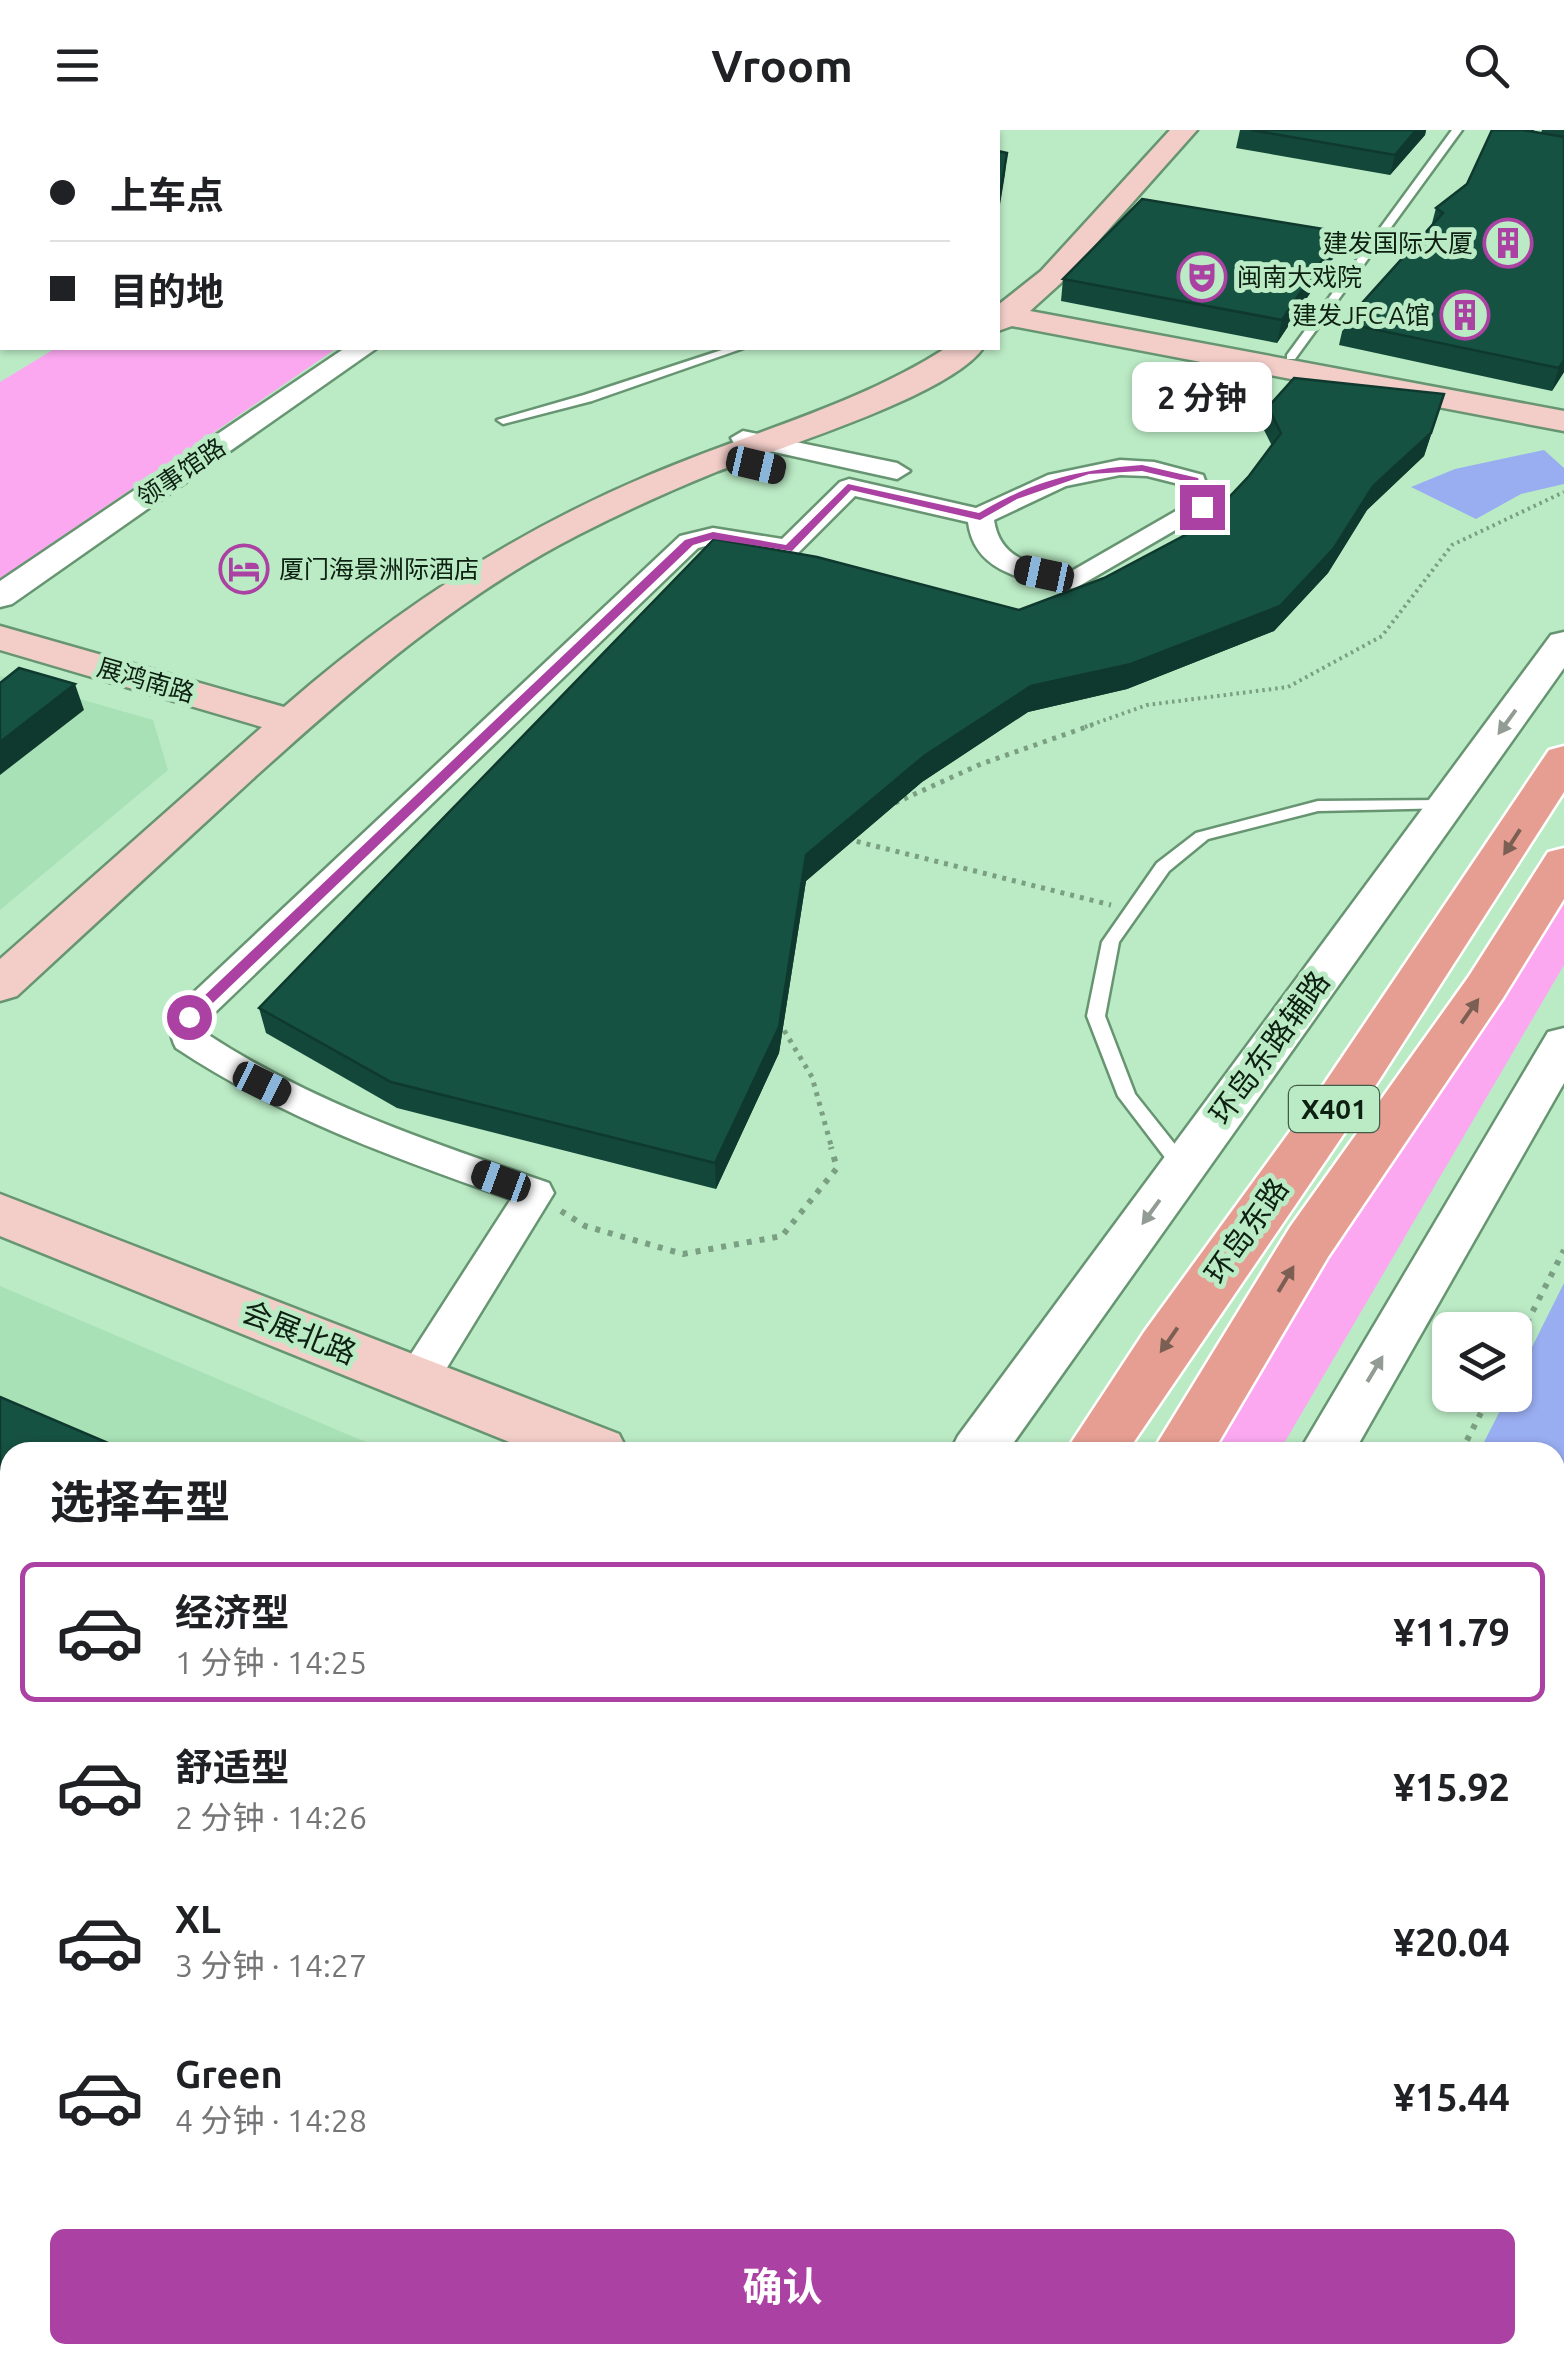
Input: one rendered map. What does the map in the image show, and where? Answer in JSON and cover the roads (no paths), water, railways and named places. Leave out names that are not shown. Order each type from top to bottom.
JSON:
[{"type":"main road","points":[[1001,309],[1166,130]]},
{"type":"main road","points":[[1001,309],[1052,277],[1184,130]]},
{"type":"main road","points":[[1001,309],[1564,409]]},
{"type":"main road","points":[[1001,309],[1564,421]]},
{"type":"main road","points":[[0,954],[272,726],[475,578],[598,510],[834,407],[938,350]]},
{"type":"main road","points":[[734,448],[849,414],[964,350]]},
{"type":"main road","name":"展鸿南路","points":[[0,638],[272,726]]},
{"type":"main road","name":"展鸿南路","points":[[0,656],[272,726]]},
{"type":"main road","points":[[0,985],[272,726]]},
{"type":"main road","name":"环岛东路","points":[[1102,1442],[1348,1088],[1564,760]]},
{"type":"main road","name":"环岛东路","points":[[1188,1442],[1308,1242],[1486,987],[1564,862]]},
{"type":"main road","name":"会展北路","points":[[0,1214],[573,1442]]},
{"type":"main road","name":"会展北路","points":[[0,1246],[485,1442]]},
{"type":"street","name":"领事馆路","points":[[0,597],[359,350]]},
{"type":"street","points":[[734,448],[979,503],[1014,496],[1088,471],[1142,468],[1194,480],[1202,507],[1074,581],[1014,568],[988,551],[980,534],[979,503]]},
{"type":"street","points":[[734,448],[860,476],[924,477]]},
{"type":"street","points":[[417,1380],[535,1193],[364,1132],[228,1068],[188,1039],[189,1017],[689,542],[713,536],[788,548],[860,476]]},
{"type":"street","name":"环岛东路辅路","points":[[983,1442],[1564,643]]},
{"type":"street","points":[[1332,1442],[1564,1043]]},
{"type":"lane","points":[[1290,358],[1457,130]]},
{"type":"lane","points":[[503,420],[588,398],[732,350]]},
{"type":"lane","points":[[1183,1167],[1127,1096],[1096,1016],[1111,942],[1164,867],[1202,836],[1318,806],[1446,805]]},
{"type":"water","points":[[1544,450],[1564,468],[1564,484],[1521,494],[1476,519],[1411,487],[1455,469]]},
{"type":"water","points":[[1564,1283],[1564,1442],[1484,1442],[1499,1412],[1532,1412],[1532,1347]]},
{"type":"place","name":"建发国际大厦","points":[[1508,243]]},
{"type":"place","name":"闽南大戏院","points":[[1202,277]]},
{"type":"place","name":"建发JFC A馆","points":[[1465,315]]},
{"type":"place","name":"厦门海景洲际酒店","points":[[244,569]]}]
